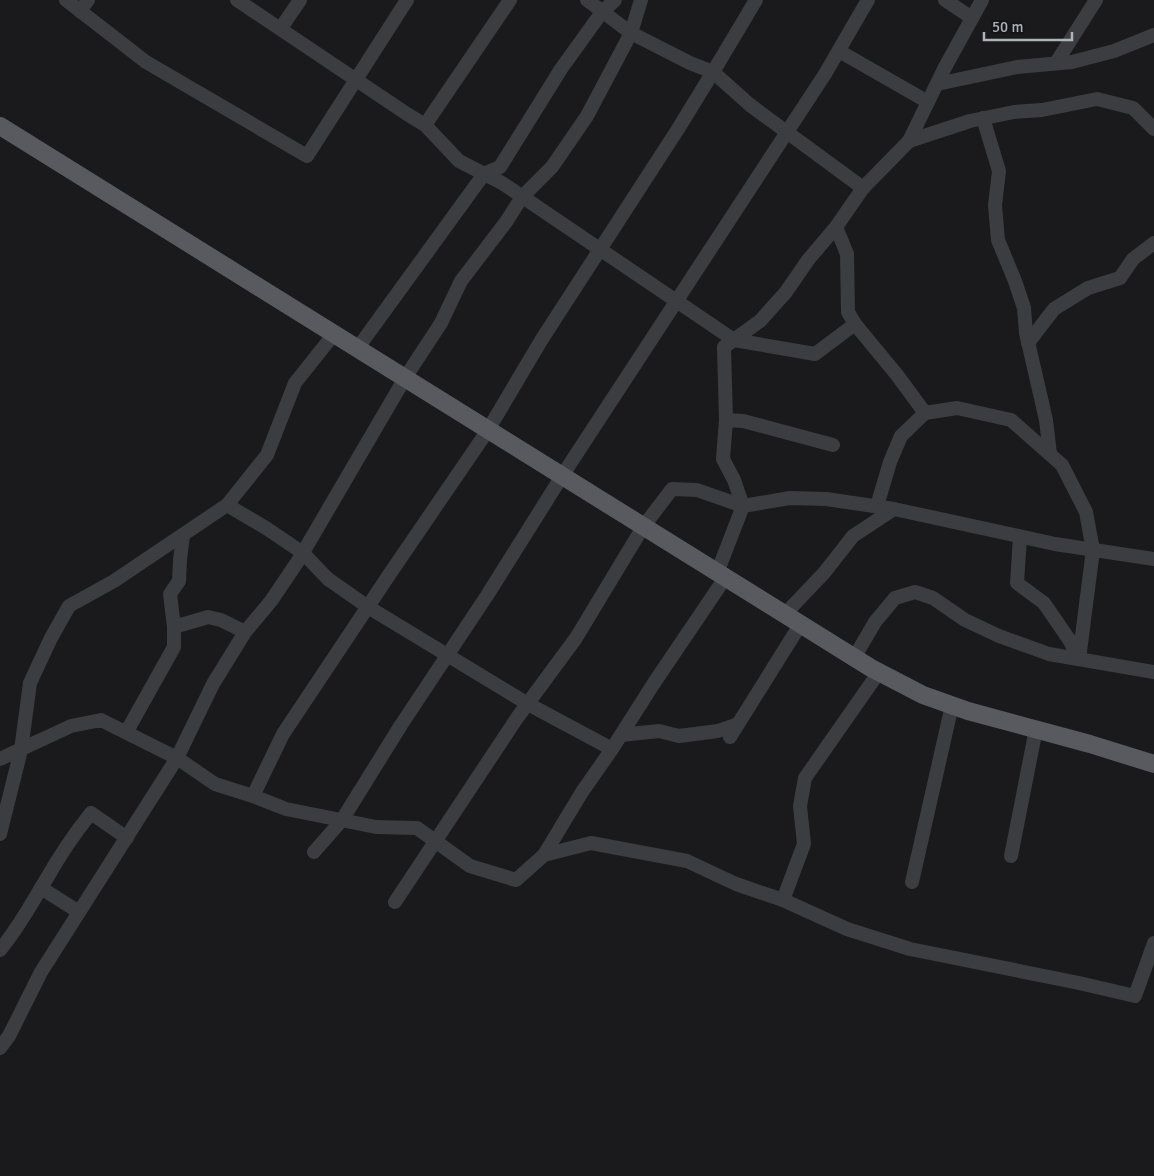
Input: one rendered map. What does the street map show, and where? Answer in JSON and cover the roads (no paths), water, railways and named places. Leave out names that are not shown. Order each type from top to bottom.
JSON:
[{"type":"main road","points":[[0,126],[721,576],[879,672],[923,694],[952,705],[1154,764]]},
{"type":"street","points":[[66,0],[84,6],[146,62],[307,156],[407,0]]},
{"type":"street","points":[[237,0],[407,114],[425,124],[459,161],[502,183],[734,340],[815,354],[855,324]]},
{"type":"street","points":[[281,28],[300,0]]},
{"type":"street","points":[[425,124],[510,0]]},
{"type":"street","points":[[587,0],[631,33],[690,63],[713,72],[750,105],[863,188]]},
{"type":"street","points":[[357,348],[484,174],[500,167],[561,69],[602,12],[615,0]]},
{"type":"street","points":[[0,1048],[10,1036],[41,972],[177,758],[213,684],[246,632],[271,602],[303,553],[405,378],[441,323],[461,281],[506,222],[522,197],[552,168],[587,116],[631,33],[641,0]]},
{"type":"street","points":[[253,796],[283,734],[488,430],[542,339],[713,72],[756,0]]},
{"type":"street","points":[[314,852],[342,820],[562,476],[839,51],[868,0]]},
{"type":"street","points":[[944,0],[972,18]]},
{"type":"street","points":[[0,759],[71,726],[101,720],[127,731],[177,758],[215,784],[286,809],[376,827],[418,828],[470,866],[516,880],[544,855],[582,792],[622,735],[721,576],[743,506],[734,480],[723,460],[726,420],[724,347],[760,321],[786,292],[808,260],[836,227],[863,188],[909,141],[982,0]]},
{"type":"street","points":[[1056,63],[1096,0]]},
{"type":"street","points":[[937,84],[1017,67],[1072,62],[1114,51],[1154,35]]},
{"type":"street","points":[[839,51],[928,102]]},
{"type":"street","points":[[909,141],[983,118],[1097,100],[1133,108],[1154,129]]},
{"type":"street","points":[[983,118],[999,171],[995,205],[998,240],[1024,308],[1028,343],[1046,420],[1050,454]]},
{"type":"street","points":[[836,227],[847,254],[848,312],[855,324],[925,413]]},
{"type":"street","points":[[1028,343],[1054,309],[1088,288],[1120,278],[1133,258],[1154,243]]},
{"type":"street","points":[[0,834],[21,750],[30,684],[51,638],[69,606],[114,582],[228,505],[267,455],[295,383],[334,334]]},
{"type":"street","points":[[877,506],[900,436],[925,413],[957,408],[1011,420],[1062,465],[1086,512],[1093,550],[1079,659]]},
{"type":"street","points":[[726,420],[743,422],[834,445]]},
{"type":"street","points":[[395,902],[528,704],[576,638],[643,527],[672,489],[697,490],[743,506],[790,498],[826,499],[877,506],[1056,544],[1154,559]]},
{"type":"street","points":[[228,505],[303,553],[328,580],[368,607],[528,704],[612,750]]},
{"type":"street","points":[[784,615],[824,573],[854,536],[894,509]]},
{"type":"street","points":[[127,731],[174,647],[174,627],[170,594],[179,581],[184,535]]},
{"type":"street","points":[[1020,537],[1017,583],[1044,603],[1070,640],[1079,659]]},
{"type":"street","points":[[854,658],[875,622],[895,598],[915,592],[933,598],[965,620],[999,636],[1050,654],[1154,672]]},
{"type":"street","points":[[174,627],[208,617],[221,620],[246,632]]},
{"type":"street","points":[[730,737],[800,625]]},
{"type":"street","points":[[783,900],[804,844],[800,806],[805,778],[879,672]]},
{"type":"street","points":[[912,882],[952,705]]},
{"type":"street","points":[[622,735],[659,731],[679,736],[718,731],[738,724]]},
{"type":"street","points":[[1011,856],[1036,729]]},
{"type":"street","points":[[0,950],[16,931],[76,832],[91,813],[126,838]]},
{"type":"street","points":[[544,855],[591,843],[687,861],[736,884],[783,900],[847,929],[910,949],[1136,996],[1154,943]]},
{"type":"street","points":[[41,888],[79,912]]}]
